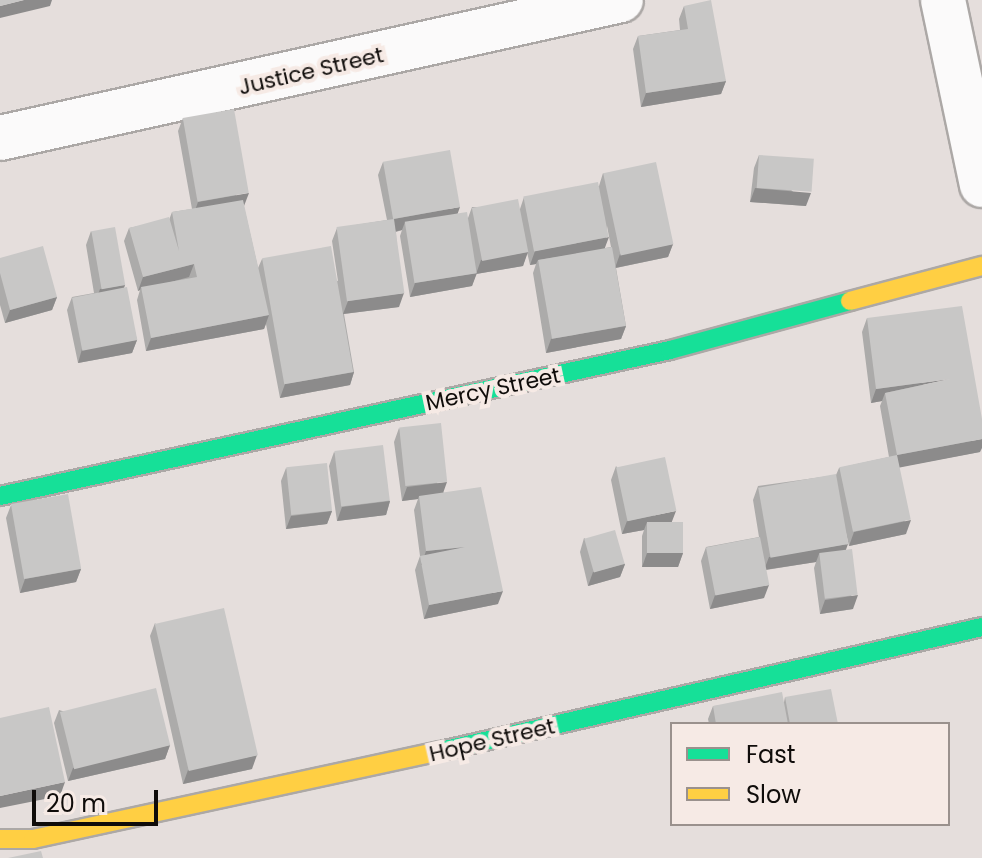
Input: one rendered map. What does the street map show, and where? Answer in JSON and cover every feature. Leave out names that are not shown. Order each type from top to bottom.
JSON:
[{"type":"street","name":"Justice Street","points":[[0,138],[621,0]]},
{"type":"street","points":[[943,0],[982,185]]},
{"type":"street","name":"Mercy Street","points":[[0,496],[670,350],[982,266]]},
{"type":"street","name":"Hope Street","points":[[0,839],[33,839],[364,769],[982,627]]},
{"type":"building","points":[[0,0],[24,0],[0,6]]},
{"type":"building","points":[[711,0],[726,81],[646,93],[638,36],[688,29],[684,6]]},
{"type":"building","points":[[234,109],[249,193],[198,202],[183,118]]},
{"type":"building","points":[[450,150],[460,207],[393,219],[383,162]]},
{"type":"building","points":[[759,155],[814,159],[812,192],[757,188]]},
{"type":"building","points":[[656,162],[673,244],[621,255],[603,173]]},
{"type":"building","points":[[598,182],[609,237],[534,251],[523,197]]},
{"type":"building","points":[[518,199],[528,252],[482,261],[472,208]]},
{"type":"building","points":[[243,200],[269,315],[151,338],[141,287],[197,277],[194,264],[143,277],[129,228],[169,217],[179,251],[172,212]]},
{"type":"building","points":[[467,212],[477,273],[414,283],[405,222]]},
{"type":"building","points":[[394,219],[404,293],[347,301],[337,227]]},
{"type":"building","points":[[115,227],[125,285],[102,289],[91,231]]},
{"type":"building","points":[[43,246],[57,297],[10,310],[0,273],[0,258]]},
{"type":"building","points":[[331,246],[353,372],[284,384],[262,258]]},
{"type":"building","points":[[612,247],[626,326],[552,339],[538,260]]},
{"type":"building","points":[[127,287],[137,340],[82,351],[72,298]]},
{"type":"building","points":[[962,306],[982,419],[982,439],[897,455],[885,393],[950,379],[876,389],[867,318]]},
{"type":"building","points":[[441,423],[447,482],[405,486],[399,427]]},
{"type":"building","points":[[383,445],[390,501],[341,507],[334,451]]},
{"type":"building","points":[[897,455],[911,520],[853,532],[839,467]]},
{"type":"building","points":[[665,457],[676,511],[628,521],[616,467]]},
{"type":"building","points":[[327,463],[332,511],[291,515],[286,467]]},
{"type":"building","points":[[836,474],[848,544],[771,558],[758,488]]},
{"type":"building","points":[[481,487],[503,591],[429,605],[420,556],[465,547],[426,551],[419,496]]},
{"type":"building","points":[[68,494],[81,569],[24,579],[11,504]]},
{"type":"building","points":[[647,522],[683,522],[683,553],[647,553]]},
{"type":"building","points":[[615,530],[625,564],[594,572],[584,539]]},
{"type":"building","points":[[760,537],[769,585],[715,596],[706,547]]},
{"type":"building","points":[[852,549],[858,595],[825,599],[819,553]]},
{"type":"building","points":[[224,608],[258,755],[189,771],[155,624]]},
{"type":"building","points":[[156,688],[170,745],[74,769],[60,712]]},
{"type":"building","points":[[831,689],[838,722],[790,722],[785,697]]},
{"type":"building","points":[[782,692],[788,722],[716,722],[713,706]]},
{"type":"building","points":[[49,707],[65,782],[0,796],[0,718]]},
{"type":"building","points":[[41,851],[43,858],[8,858]]},
{"type":"traffic: fast","points":[[0,496],[670,350],[850,301]]},
{"type":"traffic: fast","points":[[441,751],[982,627]]},
{"type":"traffic: slow","points":[[850,301],[982,266]]},
{"type":"traffic: slow","points":[[0,839],[33,839],[441,751]]}]
